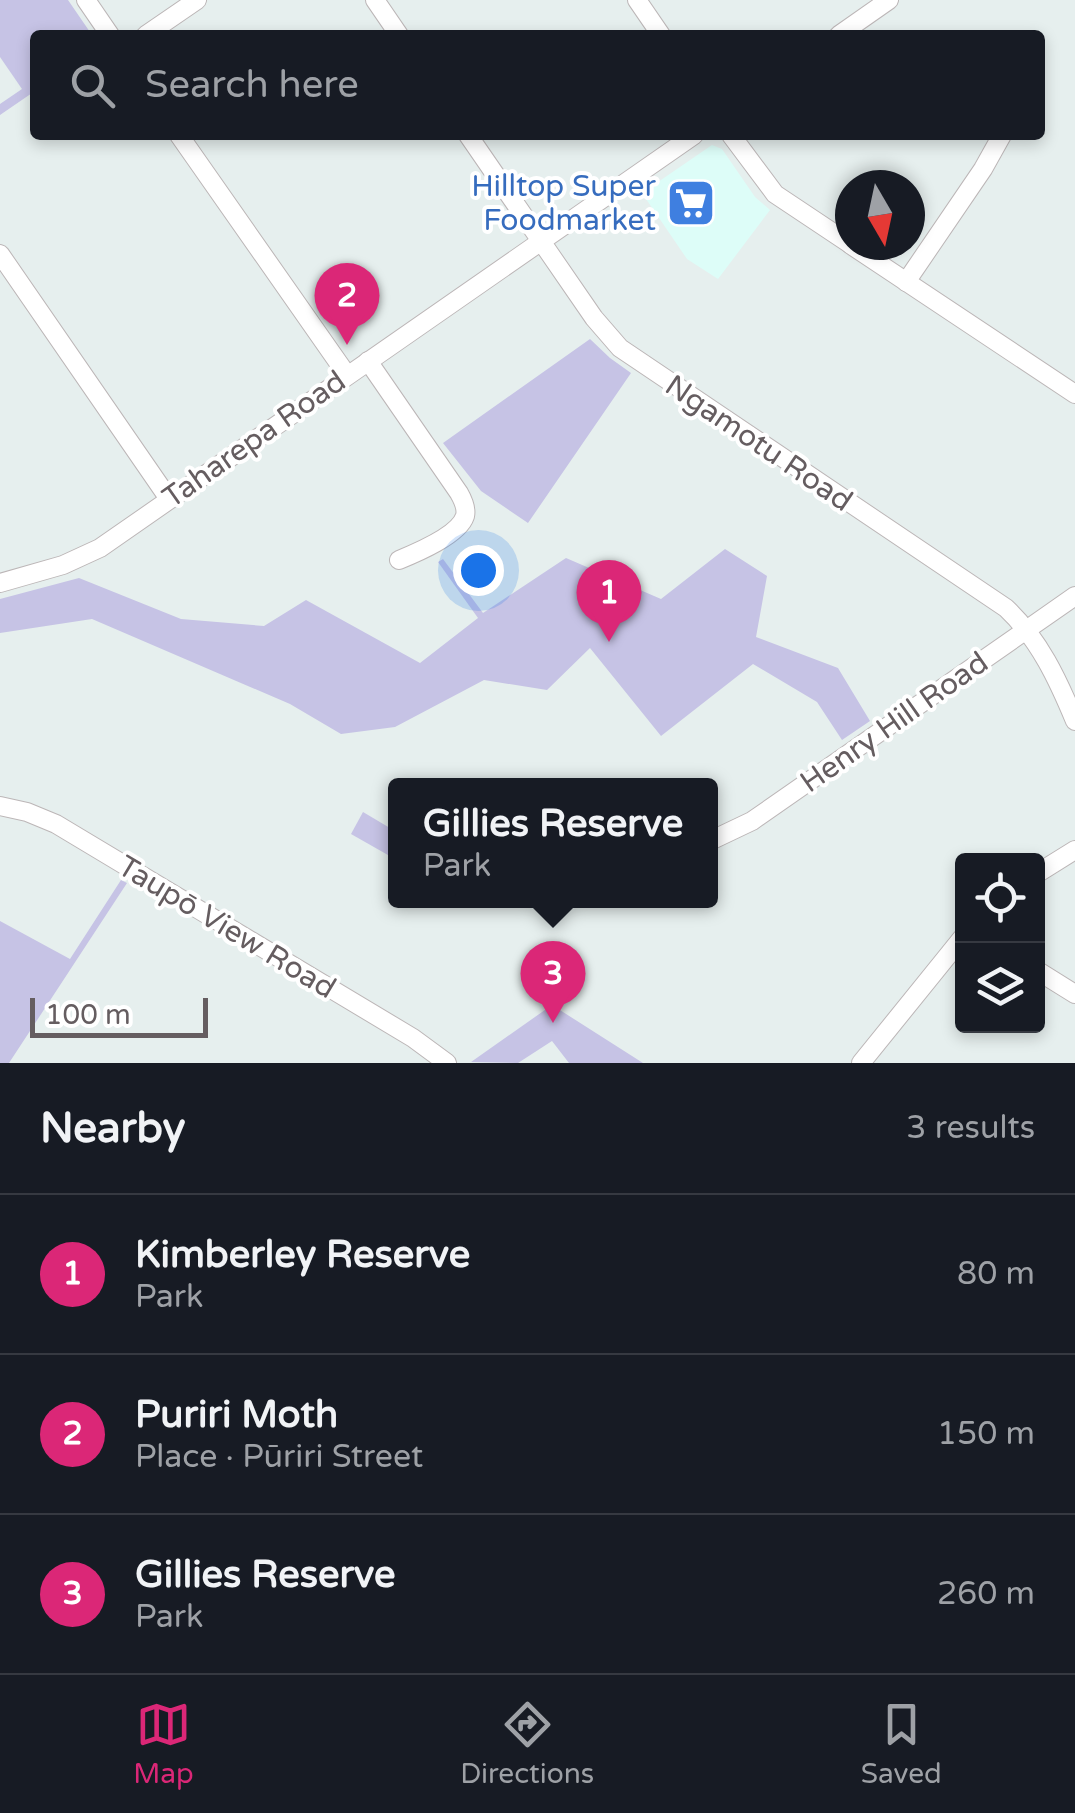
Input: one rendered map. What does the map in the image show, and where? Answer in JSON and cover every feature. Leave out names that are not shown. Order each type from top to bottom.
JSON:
[{"type":"street","points":[[86,0],[107,30]]},
{"type":"street","points":[[153,30],[196,0]]},
{"type":"street","points":[[374,0],[395,30]]},
{"type":"street","points":[[637,0],[658,30]]},
{"type":"street","points":[[846,30],[889,0]]},
{"type":"street","points":[[182,140],[347,375]]},
{"type":"street","name":"Ngamotu Road","points":[[471,140],[606,334],[635,360],[992,598],[1027,630],[1061,686],[1075,721]]},
{"type":"street","name":"Taharepa Road","points":[[0,583],[63,565],[100,548],[687,140]]},
{"type":"street","points":[[734,140],[775,194],[835,235]]},
{"type":"street","points":[[906,282],[999,140]]},
{"type":"street","points":[[0,254],[168,498]]},
{"type":"street","points":[[873,260],[1075,394]]},
{"type":"street","points":[[368,361],[459,493],[466,513],[454,530],[420,552],[398,560]]},
{"type":"street","name":"Henry Hill Road","points":[[718,837],[752,820],[1075,596]]},
{"type":"street","name":"Taupō View Road","points":[[0,806],[56,824],[414,1038],[447,1063]]},
{"type":"street","points":[[1045,868],[1075,850]]},
{"type":"street","points":[[861,1063],[958,943]]},
{"type":"street","points":[[1045,975],[1075,994]]},
{"type":"shaded area","points":[[0,0],[68,0],[89,30],[30,30],[30,94],[0,115],[0,104],[22,89],[0,57]]},
{"type":"shaded area","points":[[712,145],[722,149],[755,197],[770,210],[718,279],[687,259],[642,193]]},
{"type":"shaded area","points":[[590,339],[631,373],[528,523],[481,491],[443,443]]},
{"type":"shaded area","points":[[725,549],[767,576],[756,637],[838,668],[870,721],[842,740],[817,702],[753,664],[661,736],[590,648],[547,690],[484,680],[395,727],[341,734],[290,704],[92,619],[0,633],[0,599],[79,578],[181,619],[264,626],[306,600],[420,663],[478,618],[438,562],[443,559],[483,613],[566,558],[661,599]]},
{"type":"shaded area","points":[[363,812],[388,827],[388,855],[351,834]]},
{"type":"shaded area","points":[[121,880],[127,883],[9,1063],[0,1063],[0,921],[70,959]]},
{"type":"shaded area","points":[[552,1005],[643,1063],[569,1063],[552,1041],[518,1063],[471,1062]]},
{"type":"place","name":"Hilltop Super Foodmarket","points":[[691,203]]},
{"type":"place","name":"Puriri Moth","points":[[347,345]]},
{"type":"place","name":"Kimberley Reserve","points":[[609,642]]},
{"type":"place","name":"Gillies Reserve","points":[[553,1023]]}]
